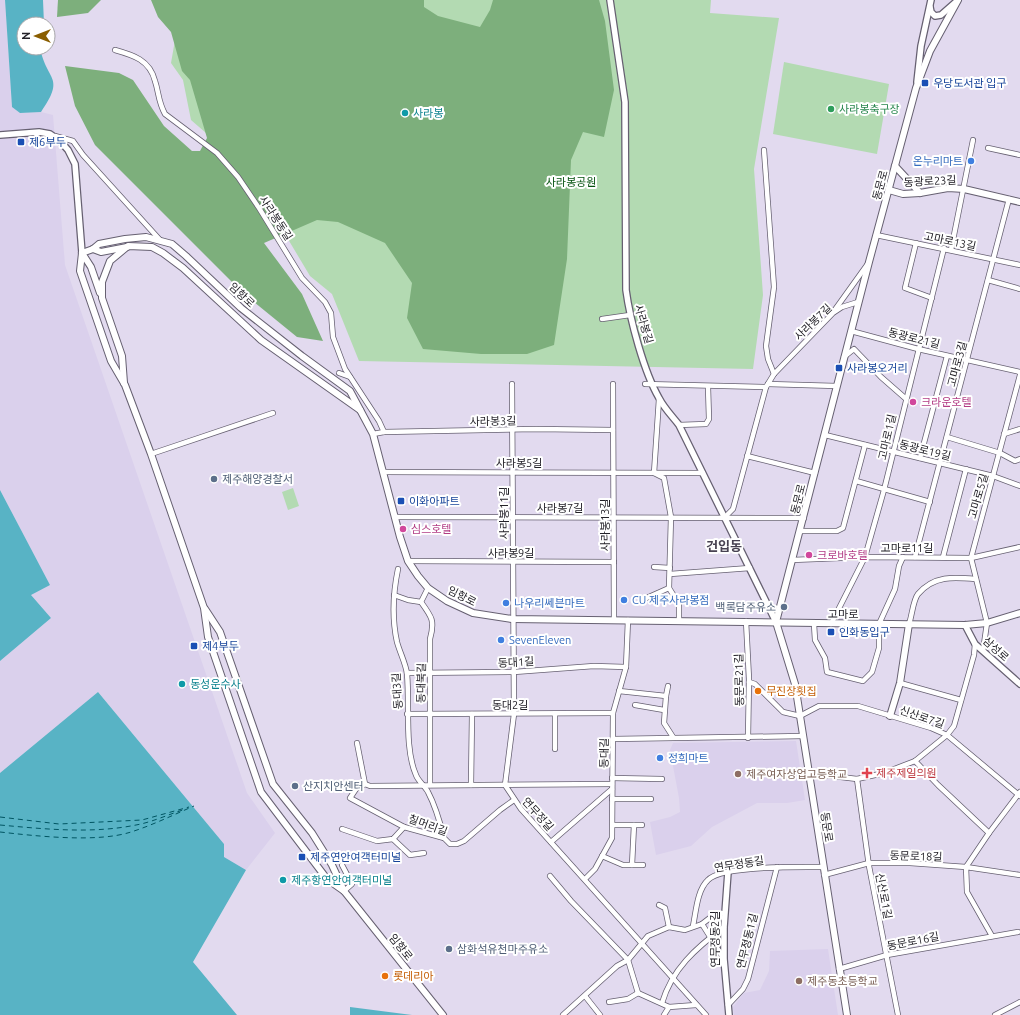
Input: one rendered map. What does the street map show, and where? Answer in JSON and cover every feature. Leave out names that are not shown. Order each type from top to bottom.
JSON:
[{"type":"main road","name":"동문로","points":[[847,1015],[800,716],[790,665],[776,622],[804,518],[858,302],[916,88],[930,51],[958,0]]},
{"type":"main road","points":[[895,166],[920,193]]},
{"type":"main road","name":"동광로23길","points":[[888,190],[903,194],[920,193],[948,188],[964,189],[1020,202]]},
{"type":"main road","name":"임항로","points":[[93,250],[99,244],[146,237],[172,244],[241,308],[302,356],[350,391],[373,434],[408,561],[428,588],[447,601],[473,613],[512,619],[776,622]]},
{"type":"main road","name":"임항로","points":[[82,253],[93,250],[101,252],[128,246],[152,247],[163,253],[183,268],[261,340],[361,411]]},
{"type":"main road","name":"임항로","points":[[102,298],[102,282],[106,268],[110,261],[128,246]]},
{"type":"main road","name":"임항로","points":[[82,253],[91,268],[122,356],[125,385]]},
{"type":"main road","name":"임항로","points":[[82,253],[80,271],[111,361],[125,385],[151,454],[204,608],[208,637],[261,792],[327,879],[344,891]]},
{"type":"main road","name":"임항로","points":[[204,608],[220,632],[273,784],[312,834],[332,865],[344,891],[443,1015]]},
{"type":"main road","name":"고마로","points":[[776,622],[814,624],[965,625],[987,623],[1020,613]]},
{"type":"main road","points":[[890,716],[900,683],[909,624]]},
{"type":"street","name":"사라봉길","points":[[610,0],[625,102],[626,290],[630,314],[652,384],[659,399],[679,425],[776,622]]},
{"type":"street","points":[[916,88],[921,46],[931,0]]},
{"type":"street","points":[[930,7],[936,16],[941,15],[958,0]]},
{"type":"street","name":"사라봉동길","points":[[115,50],[143,60],[155,80],[156,93],[165,114],[217,153],[259,208],[302,278],[325,302],[331,313],[333,337],[345,369],[379,421],[384,432]]},
{"type":"street","points":[[0,135],[39,132],[73,141],[83,155],[160,240]]},
{"type":"street","points":[[50,134],[60,141],[68,150],[75,164],[82,253]]},
{"type":"street","points":[[951,250],[973,140]]},
{"type":"street","points":[[988,148],[1020,155]]},
{"type":"street","points":[[764,150],[774,287],[766,346],[768,359],[774,374]]},
{"type":"street","name":"고마로3길","points":[[915,557],[1009,199]]},
{"type":"street","name":"고마로13길","points":[[876,235],[1020,265]]},
{"type":"street","points":[[916,243],[905,288],[932,298]]},
{"type":"street","name":"고마로1길","points":[[831,624],[865,557],[884,490],[905,398],[944,248]]},
{"type":"street","points":[[833,313],[854,286],[869,262]]},
{"type":"street","points":[[988,280],[1020,289]]},
{"type":"street","name":"사라봉7길","points":[[725,517],[733,509],[767,385],[774,374],[833,313],[842,307],[858,302]]},
{"type":"street","points":[[602,319],[630,314]]},
{"type":"street","name":"동광로21길","points":[[851,331],[1020,374]]},
{"type":"street","points":[[844,357],[854,349],[881,377],[905,398]]},
{"type":"street","points":[[920,458],[947,356]]},
{"type":"street","points":[[339,373],[350,377]]},
{"type":"street","name":"고마로5길","points":[[970,558],[994,476],[1020,374]]},
{"type":"street","name":"사라봉11길","points":[[512,384],[512,619]]},
{"type":"street","name":"사라봉13길","points":[[613,384],[614,620]]},
{"type":"street","points":[[645,384],[708,387],[767,385],[837,386]]},
{"type":"street","points":[[679,425],[706,424],[709,419],[708,387]]},
{"type":"street","points":[[659,399],[654,473],[664,478],[671,517],[669,588],[679,604],[679,620]]},
{"type":"street","points":[[151,454],[273,413]]},
{"type":"street","points":[[1004,434],[1020,429]]},
{"type":"street","name":"사라봉3길","points":[[373,434],[384,432],[612,430]]},
{"type":"street","name":"동광로19길","points":[[825,435],[994,476],[1020,486]]},
{"type":"street","points":[[947,437],[1000,453],[1016,461],[1020,459]]},
{"type":"street","points":[[800,531],[837,531],[843,528],[865,445]]},
{"type":"street","points":[[747,456],[815,473]]},
{"type":"street","points":[[943,557],[966,469]]},
{"type":"street","name":"사라봉5길","points":[[384,472],[703,473]]},
{"type":"street","points":[[856,481],[930,502]]},
{"type":"street","name":"사라봉7길","points":[[395,517],[804,518]]},
{"type":"street","name":"고마로11길","points":[[792,560],[865,557],[970,558],[1020,547]]},
{"type":"street","points":[[814,624],[815,640],[825,658],[827,672],[863,681],[872,672],[879,648],[879,624],[895,589],[899,566],[903,557]]},
{"type":"street","points":[[970,558],[987,623],[983,651]]},
{"type":"street","name":"사라봉9길","points":[[408,561],[614,562]]},
{"type":"street","points":[[654,567],[670,568]]},
{"type":"street","points":[[670,574],[750,568]]},
{"type":"street","name":"동대3길","points":[[398,569],[394,595],[394,622],[397,642],[407,673],[408,714],[412,761],[416,776],[424,785],[439,816],[444,838]]},
{"type":"street","points":[[909,624],[917,594],[935,580],[957,577],[976,579]]},
{"type":"street","points":[[394,595],[408,600],[421,602],[428,588]]},
{"type":"street","points":[[642,600],[669,588]]},
{"type":"street","name":"동대북길","points":[[421,602],[430,614],[434,625],[430,639],[430,785]]},
{"type":"street","points":[[505,785],[514,714],[512,619]]},
{"type":"street","name":"동대길","points":[[585,879],[595,869],[612,838],[613,713],[626,668],[628,620]]},
{"type":"street","name":"동문로21길","points":[[746,621],[749,682],[748,738]]},
{"type":"street","name":"삼성로","points":[[965,625],[975,644],[1020,684]]},
{"type":"street","points":[[808,773],[857,779],[884,773],[915,761],[947,735],[954,726],[974,656],[975,644]]},
{"type":"street","name":"동대1길","points":[[407,673],[514,672],[594,666],[626,668]]},
{"type":"street","points":[[749,682],[755,684],[783,712],[800,716]]},
{"type":"street","points":[[900,683],[961,700]]},
{"type":"street","points":[[668,686],[664,710],[664,723],[673,737]]},
{"type":"street","points":[[619,691],[666,696]]},
{"type":"street","points":[[634,705],[664,710]]},
{"type":"street","name":"신산로7길","points":[[800,716],[819,706],[858,706],[931,728],[947,735],[1019,794]]},
{"type":"street","name":"동대2길","points":[[408,714],[613,713]]},
{"type":"street","points":[[471,785],[472,714]]},
{"type":"street","points":[[555,714],[555,749]]},
{"type":"street","points":[[613,739],[803,736]]},
{"type":"street","points":[[357,743],[362,776],[365,784],[370,786],[505,785],[612,787]]},
{"type":"street","points":[[915,761],[989,833]]},
{"type":"street","points":[[612,778],[662,779]]},
{"type":"street","name":"신산로1길","points":[[857,779],[869,863],[898,1015]]},
{"type":"street","name":"칠머리길","points":[[365,784],[356,789],[350,798],[404,827],[444,838],[450,844],[457,844],[464,841],[514,800]]},
{"type":"street","name":"연무정길","points":[[505,785],[514,800],[585,879],[640,944],[706,1015]]},
{"type":"street","points":[[551,842],[612,787]]},
{"type":"street","points":[[992,936],[967,892],[966,868],[989,833],[1019,794]]},
{"type":"street","points":[[612,799],[651,799]]},
{"type":"street","points":[[613,825],[642,825]]},
{"type":"street","points":[[632,865],[634,825]]},
{"type":"street","points":[[342,829],[377,841],[393,839],[404,827]]},
{"type":"street","points":[[393,839],[410,855],[424,853]]},
{"type":"street","points":[[602,856],[623,865],[643,865]]},
{"type":"street","name":"동문로18길","points":[[824,875],[869,863],[910,863],[1020,875]]},
{"type":"street","points":[[342,865],[352,884],[344,891]]},
{"type":"street","name":"연무정동길","points":[[693,926],[702,888],[712,876],[728,872],[777,867],[823,867]]},
{"type":"street","name":"연무정동1길","points":[[728,1005],[743,989],[748,979],[777,867]]},
{"type":"street","name":"연무정동2길","points":[[728,872],[724,927],[724,959],[728,1005]]},
{"type":"street","points":[[550,876],[628,960],[638,993]]},
{"type":"street","points":[[659,905],[665,908],[669,927]]},
{"type":"street","points":[[563,1015],[617,966],[628,960],[648,936],[669,927],[685,930],[702,924],[715,914],[725,913]]},
{"type":"street","points":[[702,924],[724,959]]},
{"type":"street","points":[[662,1003],[672,977],[697,948],[724,927]]},
{"type":"street","name":"동문로16길","points":[[839,969],[887,955],[1018,932]]},
{"type":"street","points":[[610,1002],[628,999],[638,993]]},
{"type":"street","points":[[638,993],[669,1007],[696,1005]]},
{"type":"street","points":[[585,996],[600,1015]]},
{"type":"street","points":[[995,1015],[1020,1002]]},
{"type":"street","points":[[728,1005],[729,1015]]},
{"type":"street","points":[[664,1015],[669,1007]]},
{"type":"shaded area","points":[[0,0],[5,0],[12,107],[20,113],[41,112],[53,115],[65,265],[247,793],[275,833],[246,870],[224,857],[224,844],[98,692],[0,773],[0,661],[51,618],[31,595],[49,584],[0,490]]},
{"type":"shaded area","name":"제주여자상업고등학교","points":[[796,741],[805,800],[787,803],[757,803],[712,827],[691,846],[656,855],[650,822],[670,817],[680,812],[679,798],[670,750],[673,743]]},
{"type":"shaded area","name":"제주동초등학교","points":[[828,949],[838,1015],[734,1015],[733,1007],[744,993],[760,990],[769,971],[770,951]]},
{"type":"green space","points":[[58,0],[101,0],[88,13],[57,17]]},
{"type":"green space","points":[[151,0],[424,0],[424,7],[438,16],[480,27],[490,10],[493,0],[599,0],[605,21],[614,90],[604,137],[583,132],[571,160],[567,259],[554,345],[527,354],[481,354],[423,349],[407,318],[412,283],[385,243],[338,222],[317,220],[264,243],[302,294],[323,341],[297,337],[243,293],[95,145],[75,106],[65,66],[119,73],[133,80],[164,126],[192,151],[200,151],[207,138],[190,80],[182,71],[171,32],[158,17]]},
{"type":"green space","name":"사라봉공원","points":[[182,0],[711,0],[710,13],[779,18],[754,169],[763,295],[753,369],[359,361],[332,294],[310,276],[254,182],[221,146],[191,120],[183,80],[171,63]]},
{"type":"green space","name":"사라봉축구장","points":[[784,62],[889,84],[877,154],[773,134]]},
{"type":"green space","points":[[293,488],[299,506],[288,510],[282,492]]},
{"type":"water","points":[[5,0],[43,0],[44,16],[16,16],[16,56],[42,56],[54,85],[52,92],[41,112],[20,113],[12,107]]},
{"type":"water","points":[[0,490],[50,585],[31,595],[51,618],[0,661]]},
{"type":"water","points":[[98,692],[224,844],[224,857],[246,870],[193,962],[237,1015],[0,1015],[0,773]]},
{"type":"water","points":[[350,1007],[412,1015],[350,1015]]},
{"type":"ferry route","points":[[0,832],[66,838],[117,835],[147,826],[194,806]]},
{"type":"ferry route","points":[[0,817],[59,824],[142,820],[189,807]]},
{"type":"ferry route","points":[[0,825],[68,830],[119,828],[142,824],[186,809]]},
{"type":"place","name":"우당도서관 입구","points":[[925,83]]},
{"type":"place","name":"사라봉축구장","points":[[831,109]]},
{"type":"place","name":"사라봉","points":[[405,113]]},
{"type":"place","name":"제6부두","points":[[21,142]]},
{"type":"place","name":"온누리마트","points":[[971,161]]},
{"type":"place","name":"사라봉오거리","points":[[839,368]]},
{"type":"place","name":"크라운호텔","points":[[913,402]]},
{"type":"place","name":"제주해양경찰서","points":[[214,479]]},
{"type":"place","name":"이화아파트","points":[[401,501]]},
{"type":"place","name":"심스호텔","points":[[403,529]]},
{"type":"place","name":"크로바호텔","points":[[809,555]]},
{"type":"place","name":"CU 제주사라봉점","points":[[624,600]]},
{"type":"place","name":"나우리쎄븐마트","points":[[506,603]]},
{"type":"place","name":"백록담주유소","points":[[784,607]]},
{"type":"place","name":"인화동입구","points":[[831,632]]},
{"type":"place","name":"SevenEleven","points":[[501,640]]},
{"type":"place","name":"제4부두","points":[[194,646]]},
{"type":"place","name":"동성운수사","points":[[182,684]]},
{"type":"place","name":"무진장횟집","points":[[758,691]]},
{"type":"place","name":"정희마트","points":[[660,758]]},
{"type":"place","name":"제주제일의원","points":[[867,773]]},
{"type":"place","name":"제주여자상업고등학교","points":[[738,774]]},
{"type":"place","name":"산지치안센터","points":[[295,786]]},
{"type":"place","name":"제주연안여객터미널","points":[[302,857]]},
{"type":"place","name":"제주항연안여객터미널","points":[[283,880]]},
{"type":"place","name":"삼화석유천마주유소","points":[[449,949]]},
{"type":"place","name":"롯데리아","points":[[385,976]]},
{"type":"place","name":"제주동초등학교","points":[[799,981]]},
{"type":"district","name":"건입동","points":[[724,546]]}]
